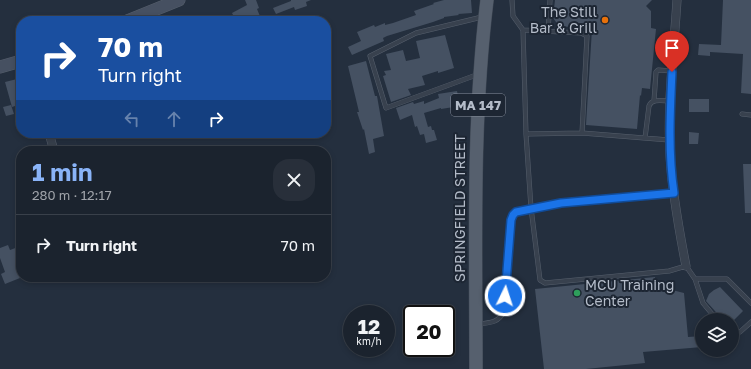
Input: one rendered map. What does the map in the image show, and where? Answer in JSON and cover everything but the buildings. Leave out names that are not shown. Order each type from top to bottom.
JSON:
[{"type":"main road","points":[[139,16],[179,0]]},
{"type":"main road","name":"SPRINGFIELD STREET","points":[[476,369],[476,166],[479,74],[487,0]]},
{"type":"main road","points":[[0,67],[16,62]]},
{"type":"street","points":[[678,0],[672,71],[670,155],[674,193],[686,266]]},
{"type":"lane","points":[[512,0],[513,16],[523,30],[526,134],[531,208],[538,277],[542,282],[545,282],[669,271],[686,266],[695,279],[703,304],[711,313]]},
{"type":"lane","points":[[548,31],[550,0]]},
{"type":"lane","points":[[479,74],[386,108],[370,56],[416,33],[485,17]]},
{"type":"lane","points":[[523,30],[584,33],[588,38],[582,133]]},
{"type":"lane","points":[[654,101],[656,72],[658,70],[672,71]]},
{"type":"lane","points":[[645,138],[650,103],[654,101],[671,101]]},
{"type":"lane","points":[[742,114],[751,115]]},
{"type":"lane","points":[[526,134],[582,133],[670,140]]},
{"type":"lane","points":[[476,324],[491,323],[502,316],[504,311],[511,220],[516,212],[531,208],[586,200],[674,193]]},
{"type":"lane","points":[[695,279],[727,279],[751,303]]},
{"type":"lane","points":[[739,332],[751,322]]},
{"type":"place","name":"The Still Bar & Grill","points":[[605,20]]},
{"type":"place","name":"MCU Training Center","points":[[577,293]]},
{"type":"route","points":[[505,296],[511,220],[516,212],[561,203],[674,193],[669,126],[672,72]]}]
